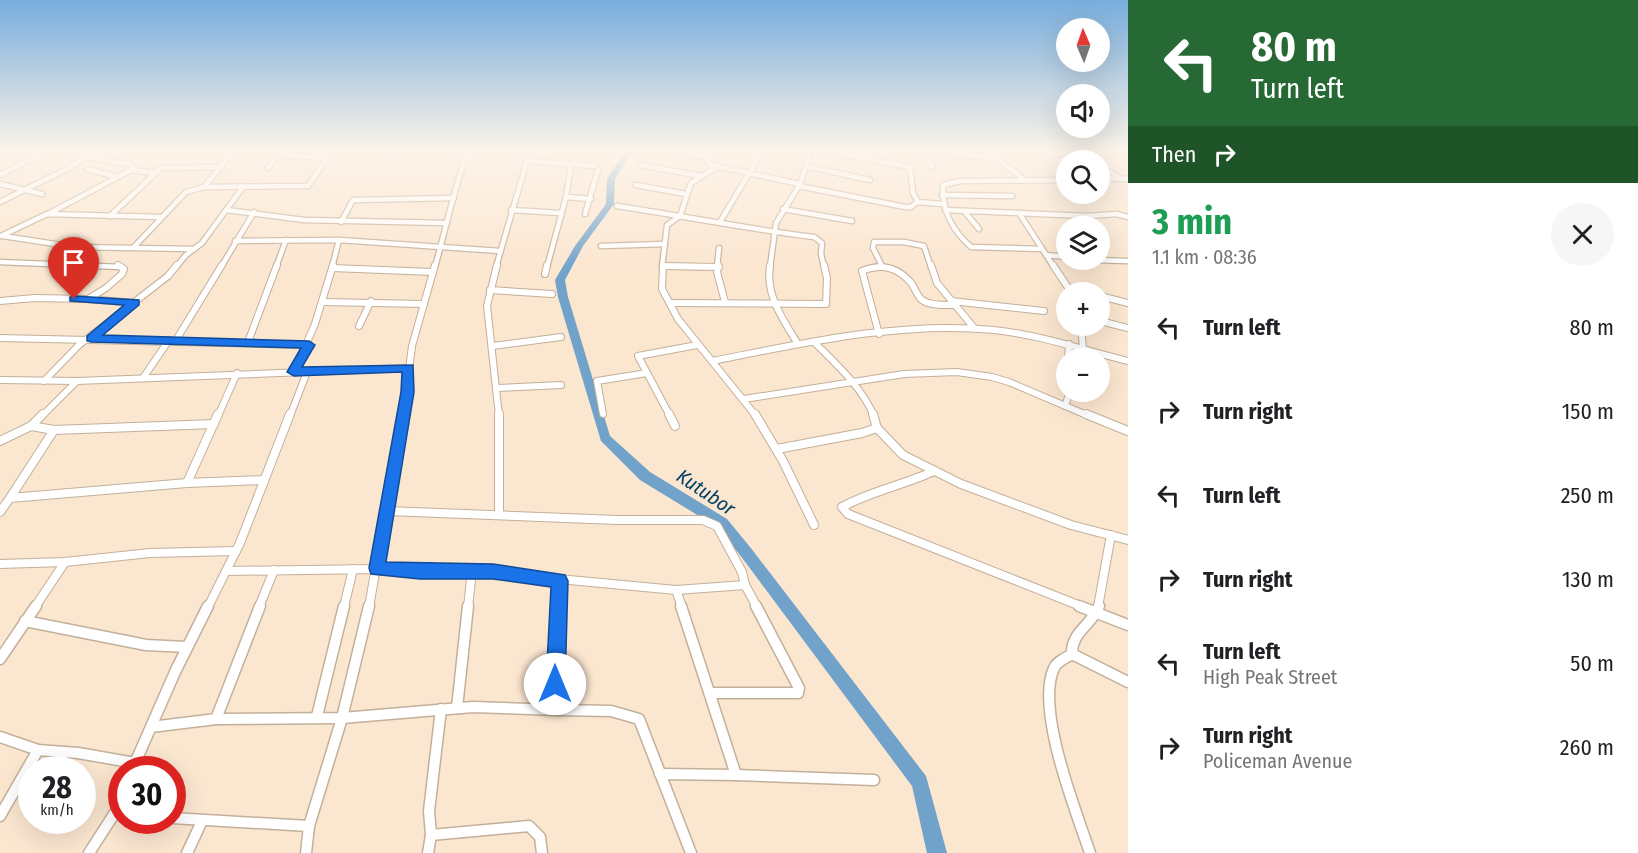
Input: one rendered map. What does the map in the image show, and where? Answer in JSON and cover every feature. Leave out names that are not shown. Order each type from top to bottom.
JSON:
[{"type":"street","points":[[0,202],[24,190],[42,194]]},
{"type":"street","points":[[2,236],[93,190]]},
{"type":"street","points":[[110,216],[137,190]]},
{"type":"street","points":[[134,247],[186,192],[194,190]]},
{"type":"street","points":[[44,381],[79,345],[91,338],[168,276],[186,255],[195,249],[242,190]]},
{"type":"street","points":[[306,853],[309,826],[342,718],[377,568],[407,392],[412,346],[456,190]]},
{"type":"street","points":[[499,514],[500,463],[497,388],[487,306],[518,190]]},
{"type":"street","points":[[545,274],[567,190]]},
{"type":"street","points":[[585,214],[593,190]]},
{"type":"street","points":[[663,190],[686,194]]},
{"type":"street","points":[[688,190],[680,216],[667,225],[662,289],[697,345],[744,399],[777,449],[814,525]]},
{"type":"street","points":[[720,222],[739,190]]},
{"type":"street","points":[[796,190],[783,209],[774,231],[769,271],[770,288],[783,322],[798,344]]},
{"type":"street","points":[[822,190],[905,207],[918,202],[965,212],[1087,216],[1117,214],[1128,217]]},
{"type":"street","points":[[913,190],[918,202]]},
{"type":"street","points":[[943,190],[944,207],[954,231],[971,248],[1042,249]]},
{"type":"street","points":[[942,195],[1012,196]]},
{"type":"street","points":[[566,197],[591,199]]},
{"type":"street","points":[[341,222],[353,200],[454,198]]},
{"type":"street","points":[[617,206],[720,222],[742,228],[774,231],[820,240],[822,243],[821,254],[827,278],[826,304],[670,303]]},
{"type":"street","points":[[783,209],[852,221]]},
{"type":"street","points":[[226,210],[304,220],[447,224]]},
{"type":"street","points":[[511,210],[560,213]]},
{"type":"street","points":[[143,378],[172,340],[254,212]]},
{"type":"street","points":[[965,212],[980,230]]},
{"type":"street","points":[[1019,213],[1064,282]]},
{"type":"street","points":[[47,214],[161,217]]},
{"type":"street","points":[[2,236],[25,242],[74,247],[195,249]]},
{"type":"street","points":[[248,342],[286,240]]},
{"type":"street","points":[[235,241],[339,240],[500,250]]},
{"type":"street","points":[[294,372],[309,345],[339,240]]},
{"type":"street","points":[[975,329],[953,303],[937,284],[927,251],[921,244],[874,242],[873,248],[882,266],[910,279],[922,300],[934,304],[953,303],[1044,310]]},
{"type":"street","points":[[601,246],[665,244]]},
{"type":"street","points":[[55,265],[74,247]]},
{"type":"street","points":[[719,248],[717,272],[725,302]]},
{"type":"street","points":[[1046,255],[1056,256]]},
{"type":"street","points":[[1110,260],[1128,261]]},
{"type":"street","points":[[0,262],[123,266],[122,274],[88,299]]},
{"type":"street","points":[[663,266],[719,267]]},
{"type":"street","points":[[879,333],[862,271],[882,266]]},
{"type":"street","points":[[332,268],[433,272]]},
{"type":"street","points":[[490,290],[552,294]]},
{"type":"street","points":[[0,301],[35,298],[135,303]]},
{"type":"street","points":[[1110,298],[1128,303]]},
{"type":"street","points":[[323,302],[371,301],[424,304]]},
{"type":"street","points":[[359,326],[371,301]]},
{"type":"street","points":[[1110,324],[1128,328]]},
{"type":"street","points":[[712,361],[798,344],[879,333],[975,329],[1083,348],[1082,336]]},
{"type":"street","points":[[493,346],[561,336]]},
{"type":"street","points":[[0,338],[91,338],[309,345]]},
{"type":"street","points":[[814,342],[852,383],[871,409],[877,428],[903,455],[961,484],[1071,525],[1128,540]]},
{"type":"street","points":[[1069,344],[1069,348]]},
{"type":"street","points":[[675,426],[638,356],[697,345]]},
{"type":"street","points":[[1110,356],[1128,361]]},
{"type":"street","points":[[2,382],[409,368]]},
{"type":"street","points":[[138,756],[188,647],[237,551],[307,372]]},
{"type":"street","points":[[187,483],[237,373]]},
{"type":"street","points":[[603,414],[597,381],[647,373]]},
{"type":"street","points":[[744,399],[852,383],[895,374],[969,373],[1018,385],[1128,430]]},
{"type":"street","points":[[0,441],[31,426],[78,381]]},
{"type":"street","points":[[497,388],[561,385]]},
{"type":"street","points":[[1065,406],[1066,402]]},
{"type":"street","points":[[31,426],[54,430],[214,424]]},
{"type":"street","points":[[777,449],[862,433],[877,428]]},
{"type":"street","points":[[0,512],[54,430]]},
{"type":"street","points":[[934,471],[908,483],[862,496],[842,507],[848,514],[1128,626]]},
{"type":"street","points":[[10,498],[187,483],[264,480]]},
{"type":"street","points":[[387,512],[710,522],[717,526],[742,572],[745,585],[798,688],[798,693],[711,693]]},
{"type":"street","points":[[1072,654],[1071,640],[1086,628],[1096,612],[1106,548],[1111,535]]},
{"type":"street","points":[[0,564],[65,562],[150,553],[237,551]]},
{"type":"street","points":[[0,658],[65,562]]},
{"type":"street","points":[[227,571],[377,568],[420,572],[472,571],[559,581],[676,590],[745,585]]},
{"type":"street","points":[[317,716],[353,569]]},
{"type":"street","points":[[216,719],[274,570]]},
{"type":"street","points":[[458,708],[472,571]]},
{"type":"street","points":[[557,710],[555,648],[559,581]]},
{"type":"street","points":[[676,590],[736,775]]},
{"type":"street","points":[[25,621],[146,645],[188,647]]},
{"type":"street","points":[[1072,654],[1128,682]]},
{"type":"street","points":[[1072,654],[1054,666],[1051,677],[1052,724],[1067,783],[1090,853]]},
{"type":"street","points":[[151,727],[216,719],[317,716],[342,718],[500,706],[630,713],[639,719],[692,853]]},
{"type":"street","points":[[428,853],[431,835],[429,812],[441,709]]},
{"type":"street","points":[[0,737],[39,750],[78,753],[108,760]]},
{"type":"street","points":[[0,816],[39,750]]},
{"type":"street","points":[[660,774],[874,780]]},
{"type":"street","points":[[186,819],[309,826]]},
{"type":"street","points":[[187,853],[202,821]]},
{"type":"street","points":[[431,835],[529,826],[537,830],[541,837],[542,853]]},
{"type":"street","points":[[89,853],[108,827]]},
{"type":"waterway","name":"Kutubor","points":[[611,190],[610,204],[579,246],[560,280],[605,438],[645,476],[722,523],[745,551],[920,782],[937,853]]},
{"type":"route","points":[[74,299],[135,303],[91,338],[309,345],[294,372],[409,368],[407,392],[377,568],[420,572],[493,572],[559,581],[555,637],[555,684]]}]
